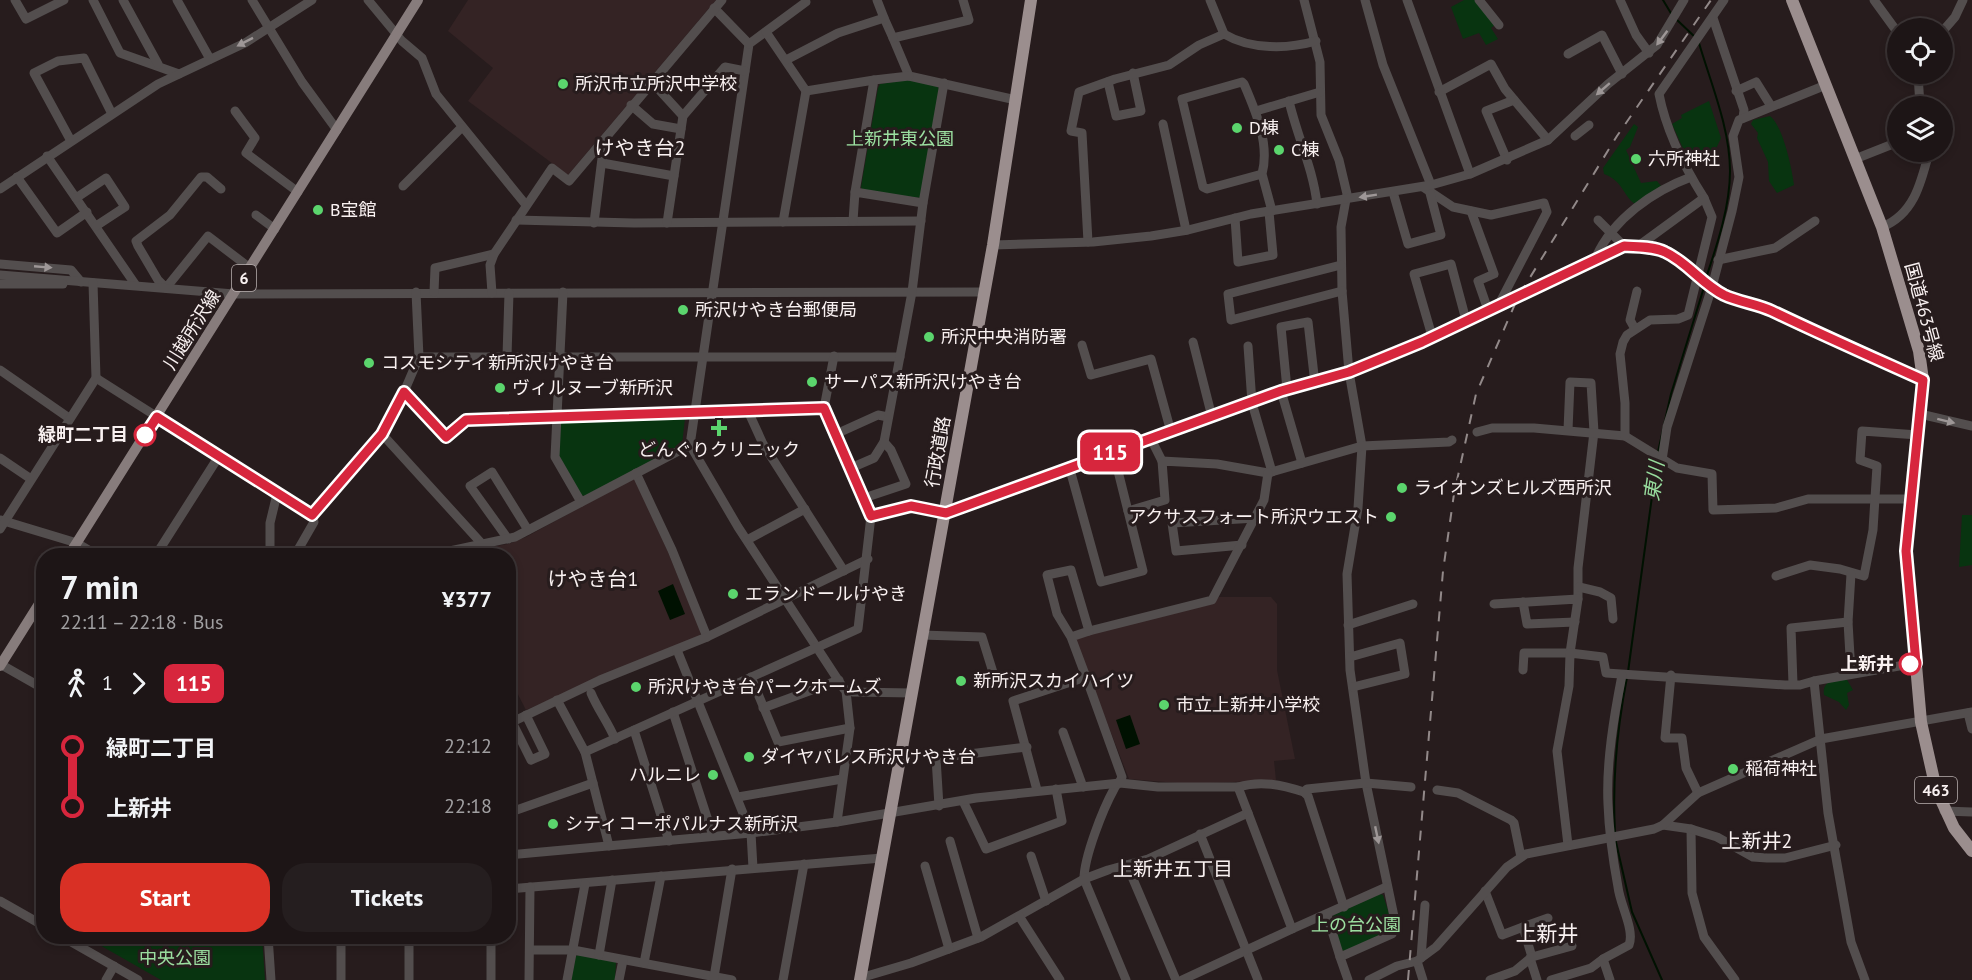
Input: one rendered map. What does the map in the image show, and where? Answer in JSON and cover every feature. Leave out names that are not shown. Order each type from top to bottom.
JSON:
[{"type":"highway","name":"行政道路","points":[[860,979],[993,246],[1030,0]]},
{"type":"highway","name":"国道463号線","points":[[1792,0],[1882,227],[1919,351],[1923,380],[1906,569],[1921,722]]},
{"type":"highway","name":"463","points":[[1921,722],[1930,772],[1944,811],[1972,850]]},
{"type":"main road","name":"川越所沢線","points":[[74,548],[418,0]]},
{"type":"main road","points":[[0,665],[36,609]]},
{"type":"street","points":[[15,0],[26,19],[64,0]]},
{"type":"street","points":[[93,0],[120,52],[158,64],[179,74]]},
{"type":"street","points":[[123,0],[158,64]]},
{"type":"street","points":[[177,0],[210,59]]},
{"type":"street","points":[[252,0],[308,90],[337,130]]},
{"type":"street","points":[[0,189],[158,84],[270,28],[312,0]]},
{"type":"street","points":[[368,0],[397,34],[422,58],[436,94],[526,205]]},
{"type":"street","points":[[492,293],[490,265],[494,254],[552,168],[569,181],[651,81],[722,0]]},
{"type":"street","points":[[807,0],[749,44],[690,445],[747,540],[846,691],[850,728],[837,822]]},
{"type":"street","points":[[877,0],[909,76]]},
{"type":"street","points":[[893,38],[969,20],[963,0]]},
{"type":"street","points":[[1210,0],[1224,34],[1242,41],[1284,48],[1316,41]]},
{"type":"street","points":[[1305,0],[1316,41],[1321,115],[1339,160],[1346,200],[1341,227],[1342,291],[1349,372],[1362,446],[1358,508],[1347,574],[1350,657],[1366,783],[1396,926],[1392,934],[1340,957]]},
{"type":"street","points":[[1365,0],[1383,65],[1428,188],[1442,235],[1407,244],[1393,192]]},
{"type":"street","points":[[1407,0],[1438,92],[1470,174]]},
{"type":"street","points":[[1479,0],[1499,25]]},
{"type":"street","points":[[1620,0],[1632,28],[1649,53]]},
{"type":"street","points":[[1671,0],[1675,15]]},
{"type":"street","points":[[993,246],[1088,242],[1186,230],[1270,211],[1428,188],[1470,174],[1507,160],[1548,140],[1603,88],[1649,53],[1664,36],[1684,0]]},
{"type":"street","points":[[1625,435],[1625,403],[1620,354],[1623,342],[1635,329],[1650,320],[1682,318],[1688,315],[1712,217],[1691,177],[1662,110],[1659,94],[1724,0]]},
{"type":"street","points":[[1874,0],[1887,18]]},
{"type":"street","points":[[1953,19],[1963,0]]},
{"type":"street","points":[[714,8],[749,44]]},
{"type":"street","points":[[786,60],[838,33],[884,18]]},
{"type":"street","points":[[1713,18],[1744,110],[1743,118]]},
{"type":"street","points":[[766,32],[806,91],[783,222]]},
{"type":"street","points":[[1088,242],[1082,133],[1071,131],[1077,94],[1133,73],[1169,65],[1187,52],[1224,34]]},
{"type":"street","points":[[1568,54],[1602,35],[1622,74]]},
{"type":"street","points":[[71,141],[34,74],[58,61],[84,58],[112,114]]},
{"type":"street","points":[[1438,92],[1491,64],[1514,100],[1548,140]]},
{"type":"street","points":[[667,223],[683,116],[725,68],[745,70]]},
{"type":"street","points":[[1108,82],[1116,116],[1141,111],[1133,73]]},
{"type":"street","points":[[806,91],[909,76],[1016,100]]},
{"type":"street","points":[[853,221],[855,192],[874,80]]},
{"type":"street","points":[[651,81],[683,116]]},
{"type":"street","points":[[1234,218],[1238,262],[1273,255],[1270,211],[1262,174],[1266,157],[1256,111],[1242,82],[1180,101],[1203,187],[1207,189],[1262,174]]},
{"type":"street","points":[[1736,91],[1756,82],[1771,106]]},
{"type":"street","points":[[851,468],[874,458],[884,442],[912,292],[923,203],[944,83]]},
{"type":"street","points":[[1662,460],[1667,427],[1712,287],[1739,177],[1733,136],[1739,120],[1826,85]]},
{"type":"street","points":[[1256,111],[1320,92]]},
{"type":"street","points":[[1507,160],[1486,111],[1514,100]]},
{"type":"street","points":[[1289,101],[1306,155],[1317,204]]},
{"type":"street","points":[[631,105],[653,124],[681,129]]},
{"type":"street","points":[[235,111],[255,138],[246,153],[298,192]]},
{"type":"street","points":[[1163,124],[1186,230]]},
{"type":"street","points":[[1575,136],[1589,125]]},
{"type":"street","points":[[403,186],[462,128]]},
{"type":"street","points":[[594,223],[604,140]]},
{"type":"street","points":[[1855,159],[1887,146]]},
{"type":"street","points":[[47,156],[135,284]]},
{"type":"street","points":[[1882,227],[1905,214],[1923,175],[1926,162]]},
{"type":"street","points":[[602,163],[674,176]]},
{"type":"street","points":[[17,177],[57,233],[87,212]]},
{"type":"street","points":[[166,288],[158,280],[136,241],[170,215],[201,177],[207,177],[221,189]]},
{"type":"street","points":[[1596,257],[1606,236],[1611,231],[1664,187],[1691,177]]},
{"type":"street","points":[[76,198],[106,178],[125,207],[96,226]]},
{"type":"street","points":[[1428,188],[1453,207],[1491,215],[1544,203],[1546,206],[1547,212],[1493,308]]},
{"type":"street","points":[[855,192],[923,203]]},
{"type":"street","points":[[1637,247],[1704,198]]},
{"type":"street","points":[[1471,211],[1494,274],[1478,281],[1493,308]]},
{"type":"street","points":[[256,215],[275,229]]},
{"type":"street","points":[[516,220],[594,223],[921,221]]},
{"type":"street","points":[[1598,220],[1624,246]]},
{"type":"street","points":[[1718,260],[1775,248],[1815,221]]},
{"type":"street","points":[[166,288],[208,236],[250,268]]},
{"type":"street","points":[[871,516],[911,506],[946,513],[1069,466],[1171,432],[1284,390],[1315,384],[1349,372],[1432,336],[1596,257],[1624,246],[1667,253],[1712,287],[1923,380]]},
{"type":"street","points":[[434,292],[435,268],[494,254]]},
{"type":"street","points":[[0,264],[71,270],[81,282]]},
{"type":"street","points":[[1432,336],[1414,274],[1450,264],[1466,320]]},
{"type":"street","points":[[1341,266],[1228,294],[1231,320],[1342,291]]},
{"type":"street","points":[[0,275],[135,284],[234,294],[983,292]]},
{"type":"street","points":[[0,284],[53,286],[81,282]]},
{"type":"street","points":[[85,548],[77,543],[2,523],[96,378],[93,283]]},
{"type":"street","points":[[1635,329],[1630,320],[1637,291]]},
{"type":"street","points":[[312,515],[382,434],[404,392],[419,357],[416,292]]},
{"type":"street","points":[[507,356],[509,292]]},
{"type":"street","points":[[563,292],[555,419],[555,457],[581,502]]},
{"type":"street","points":[[1302,463],[1284,390],[1281,327],[1308,322],[1315,384]]},
{"type":"street","points":[[1193,342],[1212,417]]},
{"type":"street","points":[[1082,345],[1091,375],[1150,359],[1171,432]]},
{"type":"street","points":[[1071,637],[1212,600],[1256,518],[1264,500],[1270,472],[1252,403],[1248,346]]},
{"type":"street","points":[[585,752],[858,629],[868,559],[871,516],[824,408],[834,356]]},
{"type":"street","points":[[419,357],[900,357]]},
{"type":"street","points":[[0,370],[69,418]]},
{"type":"street","points":[[96,378],[312,515],[314,522],[298,548]]},
{"type":"street","points":[[1568,430],[1570,382],[1591,383],[1594,432],[1578,568],[1579,587],[1570,653],[1569,686],[1557,751],[1568,845]]},
{"type":"street","points":[[404,392],[446,437],[466,420],[555,419],[824,408]]},
{"type":"street","points":[[748,411],[763,444],[844,571]]},
{"type":"street","points":[[1920,414],[1972,426]]},
{"type":"street","points":[[836,434],[878,415],[888,417]]},
{"type":"street","points":[[1478,432],[1496,428],[1568,430],[1625,435],[1677,468],[1712,474],[1713,510],[1776,508],[1808,499],[1844,500],[1876,497],[1912,499]]},
{"type":"street","points":[[1776,576],[1810,565],[1840,569],[1864,576],[1876,497],[1877,466],[1860,460],[1862,431],[1918,435]]},
{"type":"street","points":[[382,434],[483,545]]},
{"type":"street","points":[[1128,511],[1165,500],[1162,460],[1151,439]]},
{"type":"street","points":[[1162,460],[1217,464],[1270,472],[1362,446],[1452,440]]},
{"type":"street","points":[[864,498],[906,484],[891,450],[884,442]]},
{"type":"street","points":[[467,548],[508,539],[528,530],[690,445]]},
{"type":"street","points":[[1069,466],[1101,582],[1143,572],[1113,451]]},
{"type":"street","points":[[160,548],[219,456]]},
{"type":"street","points":[[0,458],[31,479]]},
{"type":"street","points":[[508,539],[470,486],[492,472],[528,530]]},
{"type":"street","points":[[636,473],[672,550],[707,637]]},
{"type":"street","points":[[270,548],[270,523],[277,494]]},
{"type":"street","points":[[747,540],[805,509]]},
{"type":"street","points":[[1242,545],[1176,551],[1172,523],[1256,518]]},
{"type":"street","points":[[516,720],[557,700],[707,637],[868,559]]},
{"type":"street","points":[[1089,631],[1071,570],[1047,575],[1057,614],[1071,637],[1122,777],[1120,783],[1115,786],[1103,817],[1085,868],[1084,879],[1126,980]]},
{"type":"street","points":[[1851,574],[1848,622],[1851,673]]},
{"type":"street","points":[[1579,587],[1600,592],[1611,598],[1613,619]]},
{"type":"street","points":[[1494,604],[1578,598]]},
{"type":"street","points":[[1523,602],[1527,624],[1575,622]]},
{"type":"street","points":[[1348,625],[1413,604]]},
{"type":"street","points":[[1792,684],[1791,628],[1848,622]]},
{"type":"street","points":[[922,635],[982,637],[996,682]]},
{"type":"street","points":[[1350,657],[1400,643],[1405,674],[1353,687]]},
{"type":"street","points":[[677,650],[751,833],[753,868]]},
{"type":"street","points":[[1522,670],[1524,653],[1570,653],[1603,657],[1606,673],[1632,676],[1671,675],[1800,685],[1851,673],[1916,663]]},
{"type":"street","points":[[0,665],[36,685]]},
{"type":"street","points":[[1551,980],[1591,968],[1629,945],[1632,933],[1621,906],[1607,802],[1616,708],[1622,675]]},
{"type":"street","points":[[1671,675],[1665,738],[1682,738],[1686,768],[1698,793]]},
{"type":"street","points":[[751,677],[778,742],[850,728]]},
{"type":"street","points":[[1037,790],[1013,701],[1086,677]]},
{"type":"street","points":[[763,708],[839,680]]},
{"type":"street","points":[[1814,681],[1828,813],[1836,845],[1851,942],[1865,980]]},
{"type":"street","points":[[846,691],[912,693]]},
{"type":"street","points":[[591,693],[615,739]]},
{"type":"street","points":[[557,700],[585,752],[609,846]]},
{"type":"street","points":[[673,712],[713,836]]},
{"type":"street","points":[[1663,825],[1698,793],[1821,739],[1970,712],[1972,729]]},
{"type":"street","points":[[516,734],[531,760],[545,754],[526,715]]},
{"type":"street","points":[[634,730],[669,842]]},
{"type":"street","points":[[1063,732],[1083,787]]},
{"type":"street","points":[[939,806],[936,758],[1027,747]]},
{"type":"street","points":[[738,797],[842,779]]},
{"type":"street","points":[[516,810],[593,783]]},
{"type":"street","points":[[516,854],[751,833],[891,814],[1037,790],[1120,783],[1158,787],[1239,787],[1251,783],[1275,784],[1304,792],[1308,796],[1344,907]]},
{"type":"street","points":[[1304,792],[1307,789],[1366,783],[1411,787]]},
{"type":"street","points":[[1239,787],[1292,929]]},
{"type":"street","points":[[963,801],[986,849],[1062,821],[1056,789]]},
{"type":"street","points":[[1437,790],[1458,793],[1514,823],[1521,857]]},
{"type":"street","points":[[1944,811],[1972,812]]},
{"type":"street","points":[[860,979],[978,938],[1084,879],[1148,859],[1248,813]]},
{"type":"street","points":[[1369,980],[1397,966],[1419,960],[1436,947],[1485,891],[1521,857],[1663,825],[1717,837],[1737,850],[1760,858],[1785,858],[1836,845]]},
{"type":"street","points":[[1691,830],[1692,893],[1704,937],[1735,980]]},
{"type":"street","points":[[1200,834],[1258,980]]},
{"type":"street","points":[[950,842],[978,938]]},
{"type":"street","points":[[1031,856],[1046,901]]},
{"type":"street","points":[[516,888],[585,884],[732,869],[882,858]]},
{"type":"street","points":[[783,980],[804,864]]},
{"type":"street","points":[[1127,865],[1176,980]]},
{"type":"street","points":[[925,866],[949,949]]},
{"type":"street","points":[[714,977],[732,869]]},
{"type":"street","points":[[644,963],[661,876]]},
{"type":"street","points":[[599,955],[612,880]]},
{"type":"street","points":[[567,980],[585,884]]},
{"type":"street","points":[[529,980],[530,887]]},
{"type":"street","points":[[1182,980],[1386,887]]},
{"type":"street","points":[[1485,891],[1502,935],[1548,918]]},
{"type":"street","points":[[0,901],[36,921]]},
{"type":"street","points":[[1424,980],[1419,960],[1425,905]]},
{"type":"street","points":[[1327,915],[1348,980]]},
{"type":"street","points":[[1019,916],[1060,980]]},
{"type":"street","points":[[1523,927],[1537,980]]},
{"type":"street","points":[[75,944],[138,980]]},
{"type":"street","points":[[269,944],[271,980]]},
{"type":"street","points":[[341,944],[341,980]]},
{"type":"street","points":[[409,944],[409,980]]},
{"type":"street","points":[[491,944],[491,980]]},
{"type":"street","points":[[1490,980],[1515,970],[1531,958],[1572,946]]},
{"type":"street","points":[[531,950],[573,950],[732,980]]},
{"type":"street","points":[[1604,959],[1610,980]]},
{"type":"street","points":[[619,980],[623,960]]},
{"type":"street","points":[[106,980],[114,966]]},
{"type":"shaded area","name":"所沢市立所沢中学校","points":[[468,0],[716,0],[568,175],[468,101],[493,68],[448,31]]},
{"type":"shaded area","points":[[632,479],[636,481],[668,552],[701,632],[700,636],[526,710],[516,691],[516,548],[485,548],[508,544],[526,537]]},
{"type":"shaded area","points":[[673,584],[685,614],[670,620],[658,591]]},
{"type":"shaded area","points":[[1219,597],[1271,597],[1277,604],[1277,670],[1295,759],[1274,761],[1276,780],[1189,784],[1129,779],[1074,638],[1212,604]]},
{"type":"shaded area","points":[[1130,715],[1140,744],[1126,749],[1116,720]]},
{"type":"green space","points":[[1464,0],[1476,0],[1495,25],[1491,28],[1498,39],[1486,45],[1479,33],[1463,39],[1451,7]]},
{"type":"green space","name":"上新井東公園","points":[[907,80],[937,86],[940,90],[921,198],[863,191],[861,187],[878,88],[880,84]]},
{"type":"green space","points":[[1709,101],[1721,138],[1715,151],[1706,151],[1703,156],[1685,153],[1672,124],[1682,118],[1681,115]]},
{"type":"green space","points":[[1770,116],[1783,138],[1794,185],[1777,193],[1769,181],[1768,162],[1757,138],[1758,133],[1751,124],[1753,120]]},
{"type":"green space","points":[[1634,124],[1638,127],[1630,147],[1626,150],[1641,183],[1657,181],[1661,186],[1637,205],[1616,181],[1604,174],[1603,168]]},
{"type":"green space","points":[[685,418],[682,445],[585,496],[580,495],[558,455],[561,423]]},
{"type":"green space","points":[[1962,515],[1972,515],[1972,565],[1959,567]]},
{"type":"green space","points":[[1846,678],[1853,690],[1847,693],[1849,705],[1846,710],[1839,702],[1824,695],[1824,690],[1830,682]]},
{"type":"green space","name":"上の台公園","points":[[1380,894],[1383,895],[1393,926],[1389,931],[1345,951],[1341,950],[1332,918],[1334,915]]},
{"type":"green space","name":"中央公園","points":[[98,944],[263,944],[265,980],[161,980]]},
{"type":"green space","points":[[578,955],[616,962],[615,980],[571,980]]},
{"type":"waterway","name":"東川","points":[[1663,0],[1672,15]]},
{"type":"waterway","name":"東川","points":[[1676,19],[1696,38]]},
{"type":"waterway","name":"東川","points":[[1699,43],[1723,122],[1730,171],[1725,212],[1706,278]]},
{"type":"waterway","name":"東川","points":[[1658,452],[1671,394],[1705,284]]},
{"type":"waterway","name":"東川","points":[[1628,672],[1657,460]]},
{"type":"waterway","name":"東川","points":[[1615,832],[1616,754],[1627,677]]},
{"type":"waterway","name":"東川","points":[[1615,838],[1632,912],[1662,980]]},
{"type":"railway","points":[[1408,980],[1443,571],[1454,494],[1476,394],[1518,297],[1617,136],[1711,0]]},
{"type":"bus line","name":"115","points":[[145,435],[157,417],[312,515],[317,513],[344,476],[382,434],[404,392],[446,437],[466,420],[555,419],[824,408],[871,516],[911,506],[946,513],[1069,466],[1233,410],[1281,391],[1315,384],[1353,370],[1422,342],[1596,257],[1624,246],[1659,249],[1724,295],[1772,311],[1799,326],[1864,352],[1923,380],[1906,551],[1916,663],[1910,664]]},
{"type":"place","name":"所沢市立所沢中学校","points":[[563,84]]},
{"type":"place","name":"D棟","points":[[1237,128]]},
{"type":"place","name":"C棟","points":[[1279,150]]},
{"type":"place","name":"六所神社","points":[[1636,159]]},
{"type":"place","name":"B宝館","points":[[318,210]]},
{"type":"place","name":"所沢けやき台郵便局","points":[[683,310]]},
{"type":"place","name":"所沢中央消防署","points":[[929,337]]},
{"type":"place","name":"コスモシティ新所沢けやき台","points":[[369,363]]},
{"type":"place","name":"サーパス新所沢けやき台","points":[[812,382]]},
{"type":"place","name":"ヴィルヌーブ新所沢","points":[[500,388]]},
{"type":"place","name":"どんぐりクリニック","points":[[719,428]]},
{"type":"place","name":"緑町二丁目","points":[[145,435]]},
{"type":"place","name":"ライオンズヒルズ西所沢","points":[[1402,488]]},
{"type":"place","name":"アクサスフォート所沢ウエスト","points":[[1391,517]]},
{"type":"place","name":"エランドールけやき","points":[[733,594]]},
{"type":"place","name":"上新井","points":[[1910,664]]},
{"type":"place","name":"新所沢スカイハイツ","points":[[961,681]]},
{"type":"place","name":"所沢けやき台パークホームズ","points":[[636,687]]},
{"type":"place","name":"市立上新井小学校","points":[[1164,705]]},
{"type":"place","name":"ダイヤパレス所沢けやき台","points":[[749,757]]},
{"type":"place","name":"稲荷神社","points":[[1733,769]]},
{"type":"place","name":"ハルニレ","points":[[713,775]]},
{"type":"place","name":"シティコーポパルナス新所沢","points":[[553,824]]},
{"type":"district","name":"けやき台2","points":[[640,148]]},
{"type":"district","name":"けやき台1","points":[[593,579]]},
{"type":"district","name":"上新井2","points":[[1757,841]]},
{"type":"district","name":"上新井五丁目","points":[[1173,869]]},
{"type":"district","name":"上新井","points":[[1547,934]]}]
